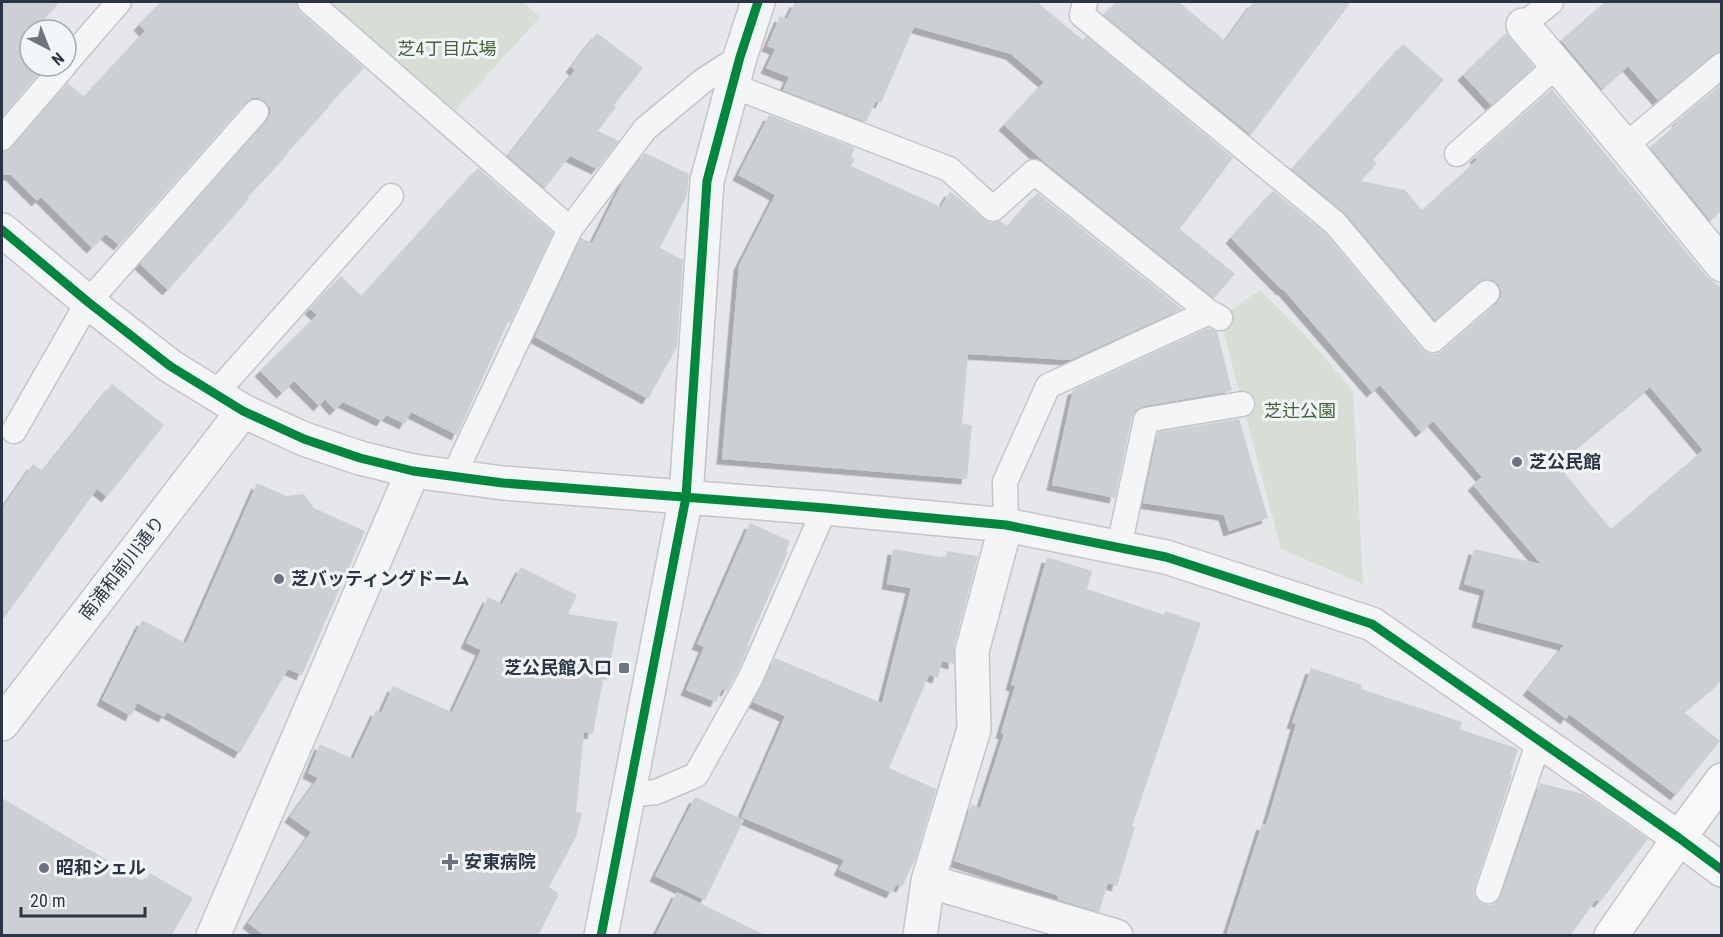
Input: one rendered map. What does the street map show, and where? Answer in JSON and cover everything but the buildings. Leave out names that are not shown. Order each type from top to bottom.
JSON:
[{"type":"main road","points":[[1611,936],[1679,837],[1722,780]]},
{"type":"street","points":[[601,936],[686,497],[707,181],[736,72],[758,2]]},
{"type":"street","points":[[1523,25],[1717,250]]},
{"type":"street","points":[[2,230],[88,302],[170,366],[229,403],[304,439],[360,458],[413,471],[503,483],[825,508],[1006,525],[1166,557],[1372,624],[1679,837],[1722,870]]},
{"type":"street","name":"南浦和前川通り","points":[[2,724],[229,403]]},
{"type":"street","points":[[213,936],[413,471]]},
{"type":"street","points":[[920,936],[928,881],[974,729],[972,651],[1006,525]]},
{"type":"street","points":[[928,881],[1112,935]]},
{"type":"lane","points":[[78,50],[119,2]]},
{"type":"lane","points":[[310,2],[570,229]]},
{"type":"lane","points":[[1084,2],[1082,15],[1335,223],[1433,340],[1487,293]]},
{"type":"lane","points":[[1523,25],[1551,2]]},
{"type":"lane","points":[[1625,146],[1722,64]]},
{"type":"lane","points":[[1457,154],[1557,65]]},
{"type":"lane","points":[[453,477],[570,229],[645,129],[704,80],[736,72],[949,169],[993,209],[1034,172],[1214,315],[1048,386],[1005,482],[1006,525]]},
{"type":"lane","points":[[2,138],[54,78]]},
{"type":"lane","points":[[14,431],[88,302],[256,112]]},
{"type":"lane","points":[[229,403],[391,196]]},
{"type":"lane","points":[[1119,547],[1146,420],[1242,404]]},
{"type":"lane","points":[[628,795],[656,792],[696,775],[750,679],[825,508]]},
{"type":"lane","points":[[1488,891],[1539,741]]},
{"type":"green space","name":"芝4丁目広場","points":[[325,2],[523,2],[540,17],[451,115]]},
{"type":"green space","name":"芝辻公園","points":[[1260,290],[1305,335],[1353,391],[1363,584],[1281,549],[1220,318]]},
{"type":"cycle path","points":[[601,936],[686,497],[707,181],[740,57],[758,2]]},
{"type":"cycle path","points":[[2,230],[88,302],[170,366],[243,411],[304,439],[360,458],[413,471],[503,483],[825,508],[1006,525],[1166,557],[1372,624],[1722,870]]},
{"type":"place","name":"芝公民館","points":[[1517,462]]},
{"type":"place","name":"芝バッティングドーム","points":[[279,579]]},
{"type":"place","name":"芝公民館入口","points":[[624,668]]},
{"type":"place","name":"安東病院","points":[[450,862]]},
{"type":"place","name":"昭和シェル","points":[[44,868]]}]
